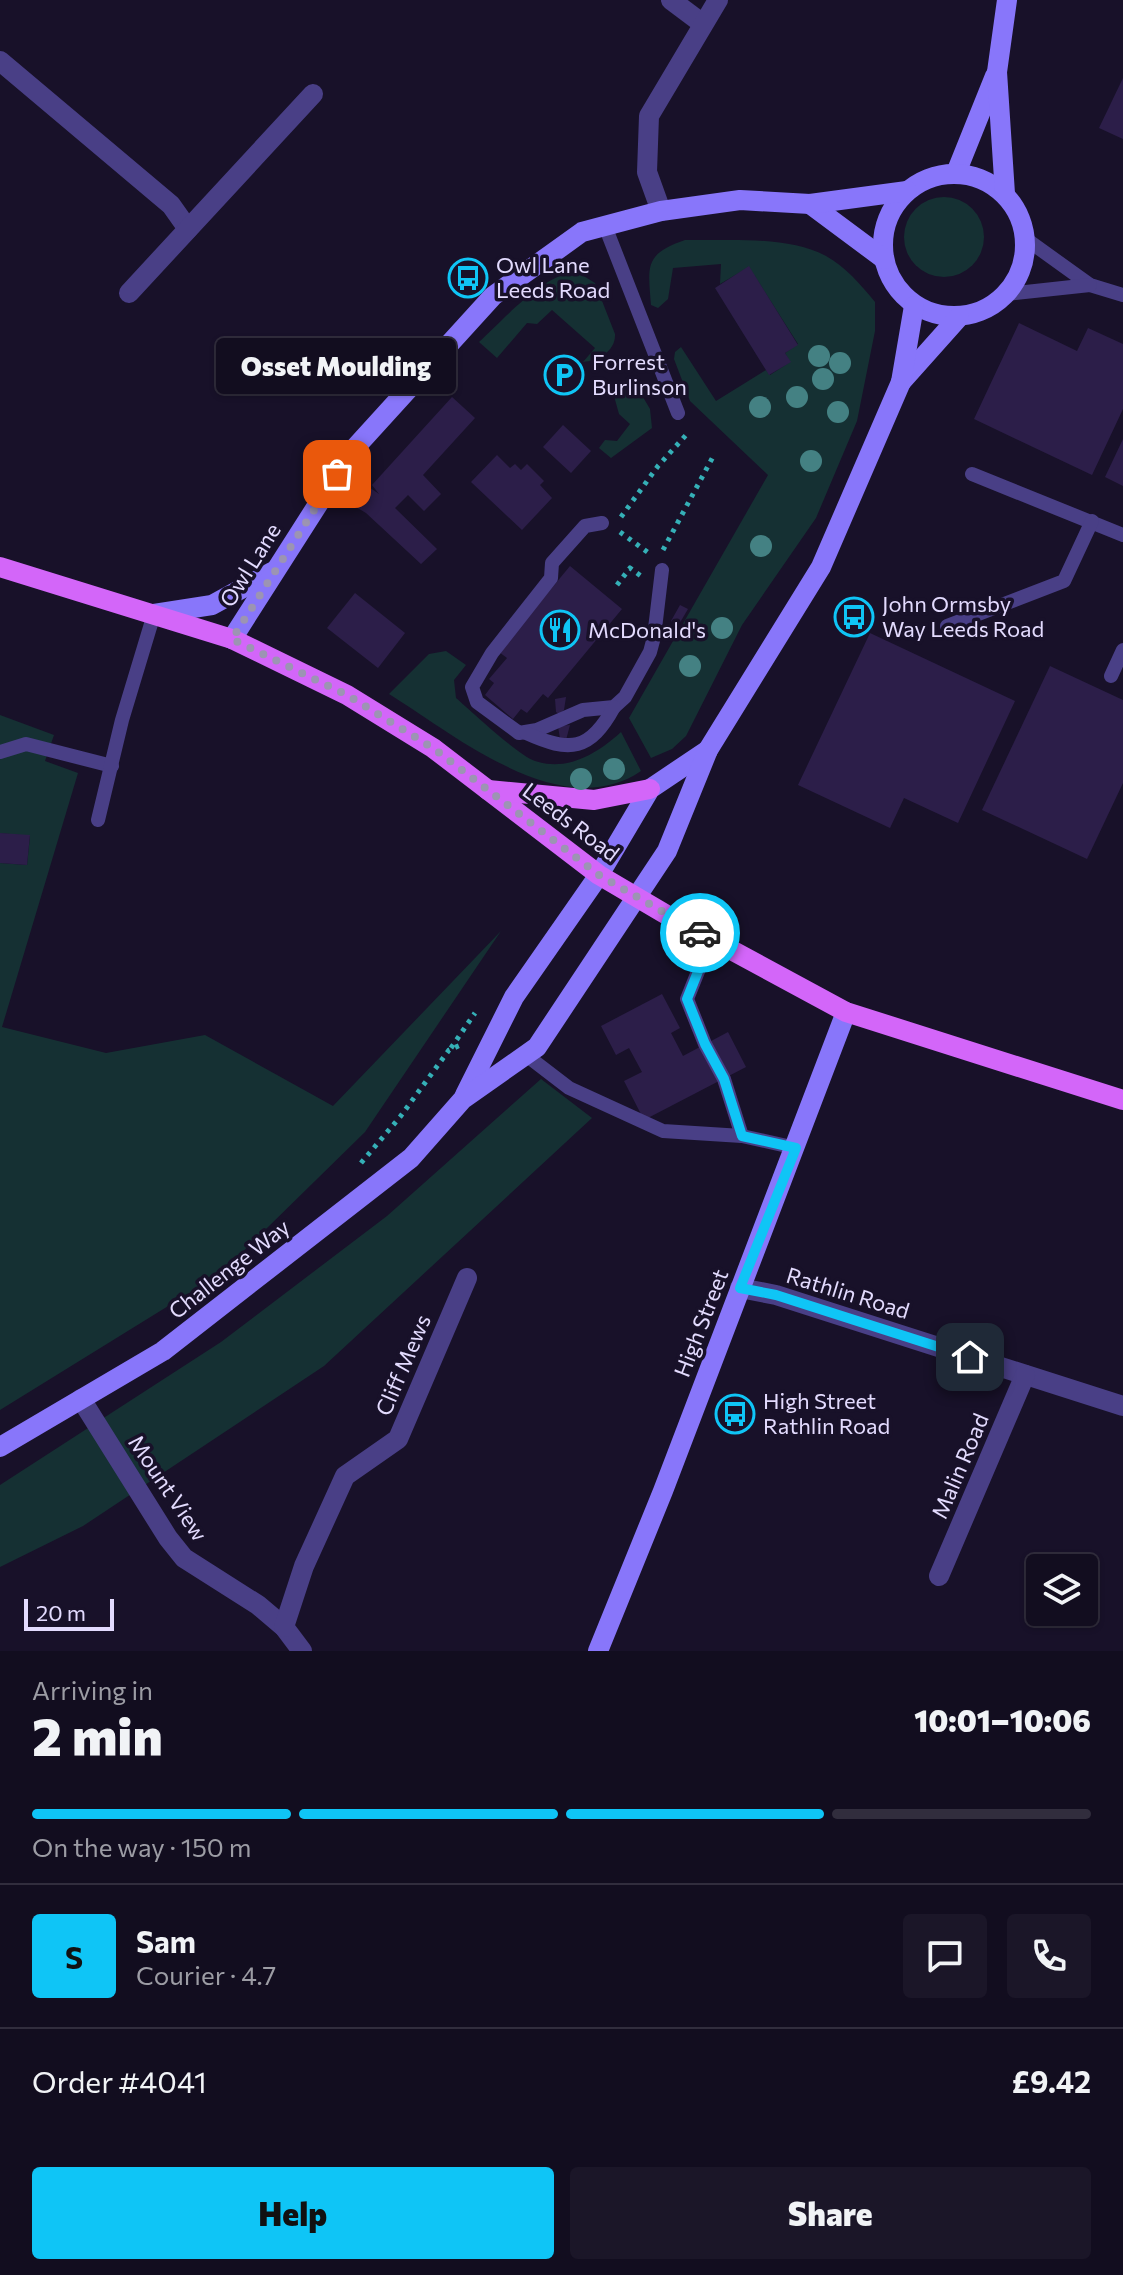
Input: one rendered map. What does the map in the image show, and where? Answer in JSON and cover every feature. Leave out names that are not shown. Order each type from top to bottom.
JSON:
[{"type":"main road","points":[[1005,194],[997,72],[1007,0]]},
{"type":"main road","points":[[956,173],[997,72]]},
{"type":"main road","points":[[956,173],[980,178],[1005,194],[1020,215],[1026,239],[1024,264],[1007,294],[987,310],[959,317],[934,315],[914,306],[896,288],[884,259],[883,234],[891,210],[907,191],[928,178],[956,173]]},
{"type":"main road","name":"Owl Lane","points":[[232,639],[352,451],[493,296],[582,232],[661,211],[740,200],[810,204],[907,191]]},
{"type":"main road","points":[[810,204],[884,259]]},
{"type":"main road","points":[[488,790],[594,800],[650,789],[708,750],[821,567],[901,382],[914,306]]},
{"type":"main road","points":[[901,382],[959,317]]},
{"type":"main road","name":"Leeds Road","points":[[0,567],[232,639],[347,695],[433,748],[599,875],[846,1012],[1123,1100]]},
{"type":"main road","points":[[154,614],[212,605],[275,569]]},
{"type":"main road","name":"Challenge Way","points":[[0,1447],[163,1351],[411,1158],[463,1099],[537,1047],[667,851],[708,750]]},
{"type":"main road","name":"Challenge Way","points":[[463,1099],[514,997],[599,875],[650,789]]},
{"type":"main road","name":"High Street","points":[[598,1651],[663,1491],[846,1012]]},
{"type":"street","points":[[671,0],[703,24]]},
{"type":"street","points":[[661,211],[647,172],[649,116],[718,0]]},
{"type":"street","points":[[0,61],[171,205],[188,229]]},
{"type":"street","points":[[129,293],[313,94]]},
{"type":"street","name":"Cliff Mews","points":[[284,1627],[304,1566],[345,1476],[398,1439],[467,1278]]},
{"type":"street","name":"Rathlin Road","points":[[740,1288],[776,1295],[1123,1406]]},
{"type":"street","name":"Malin Road","points":[[939,1576],[1025,1375]]},
{"type":"street","name":"Mount View","points":[[81,1399],[168,1538],[184,1558],[258,1605],[284,1627],[302,1651]]},
{"type":"lane","points":[[605,226],[678,413]]},
{"type":"lane","points":[[1026,239],[1090,285],[1123,295]]},
{"type":"lane","points":[[1007,294],[1090,285]]},
{"type":"lane","points":[[972,474],[1123,535]]},
{"type":"lane","points":[[947,626],[1064,581],[1092,521]]},
{"type":"lane","points":[[602,523],[585,526],[552,563],[551,578],[492,653],[472,687],[477,702],[519,733],[583,710],[614,707]]},
{"type":"lane","points":[[526,733],[550,743],[565,745],[587,741],[603,728],[614,707],[625,697],[650,652],[662,570]]},
{"type":"lane","points":[[98,820],[122,720],[154,614]]},
{"type":"lane","points":[[1111,676],[1123,650]]},
{"type":"lane","points":[[0,752],[26,744],[112,766]]},
{"type":"lane","points":[[711,939],[687,999],[705,1044],[724,1079],[742,1136]]},
{"type":"lane","points":[[526,1055],[569,1088],[663,1131],[742,1136],[796,1148]]},
{"type":"path","points":[[690,430],[658,466],[618,521],[615,526],[617,530],[659,558],[715,453]]},
{"type":"green space","points":[[944,197],[959,200],[972,209],[981,222],[984,237],[981,252],[972,265],[959,274],[944,277],[929,274],[916,265],[907,252],[904,237],[907,222],[916,209],[929,200]]},
{"type":"green space","points":[[685,240],[776,242],[811,249],[826,256],[847,271],[875,302],[875,331],[857,421],[816,518],[742,625],[686,736],[672,749],[651,758],[629,718],[768,475],[690,401],[674,359],[675,352],[681,347],[716,401],[766,370],[770,375],[790,362],[785,353],[798,344],[749,267],[720,284],[721,264],[673,268],[668,299],[658,308],[651,305],[649,280],[655,256]]},
{"type":"green space","points":[[570,273],[582,275],[595,283],[615,334],[613,345],[605,354],[583,362],[595,348],[552,310],[537,324],[527,323],[497,358],[479,342],[534,291]]},
{"type":"green space","points":[[629,385],[637,387],[650,409],[652,428],[611,458],[599,448],[605,440],[617,441],[630,424],[619,414],[614,396]]},
{"type":"green space","points":[[446,651],[466,665],[454,680],[456,698],[518,751],[547,764],[571,762],[602,747],[621,732],[641,771],[610,785],[578,788],[544,781],[477,751],[389,694],[429,654]]},
{"type":"green space","points":[[0,715],[54,735],[45,761],[78,773],[2,1027],[106,1053],[205,1035],[333,1106],[501,931],[365,1132],[220,1274],[0,1410],[0,863],[27,865],[30,836],[0,833]]},
{"type":"green space","points":[[541,1079],[592,1118],[324,1366],[83,1526],[0,1567],[0,1485],[221,1342],[387,1216]]},
{"type":"building","points":[[1123,78],[1123,139],[1099,128]]},
{"type":"building","name":"Forrest Burlinson","points":[[749,266],[798,345],[785,353],[791,362],[769,375],[715,288]]},
{"type":"building","points":[[1019,323],[1077,351],[1088,328],[1123,344],[1123,409],[1092,475],[974,419]]},
{"type":"building","points":[[452,397],[475,418],[423,475],[441,494],[424,511],[408,495],[395,508],[437,549],[421,564],[366,513],[346,501],[360,481],[379,494],[372,485]]},
{"type":"building","points":[[563,425],[591,451],[571,473],[543,447]]},
{"type":"building","points":[[1123,439],[1123,486],[1105,477]]},
{"type":"building","points":[[497,455],[510,468],[515,464],[521,470],[527,464],[544,481],[540,485],[552,498],[522,530],[471,482]]},
{"type":"building","name":"McDonald's","points":[[570,566],[622,609],[548,698],[543,694],[527,713],[521,709],[513,719],[485,695],[494,683],[489,679],[507,658],[499,652]]},
{"type":"building","points":[[355,593],[405,633],[378,668],[327,628]]},
{"type":"building","points":[[680,605],[688,609],[678,626],[671,621]]},
{"type":"building","points":[[870,633],[1015,701],[958,823],[904,798],[890,828],[798,785]]},
{"type":"building","points":[[1050,666],[1123,700],[1123,783],[1087,859],[982,810]]},
{"type":"building","points":[[566,697],[564,710],[559,714],[555,699]]},
{"type":"building","points":[[570,725],[566,740],[560,739],[558,726]]},
{"type":"building","points":[[0,833],[30,835],[27,865],[0,863]]},
{"type":"building","points":[[662,994],[680,1028],[671,1033],[683,1056],[728,1032],[746,1067],[644,1120],[624,1081],[642,1072],[629,1048],[616,1055],[601,1026]]},
{"type":"way so far","points":[[337,474],[232,639],[347,695],[433,748],[599,875],[700,933]]},
{"type":"place","name":"Owl Lane Leeds Road","points":[[468,278]]},
{"type":"place","name":"Forrest Burlinson","points":[[564,375]]},
{"type":"place","name":"Osset Moulding","points":[[337,474]]},
{"type":"place","name":"John Ormsby Way Leeds Road","points":[[854,617]]},
{"type":"place","name":"McDonald's","points":[[560,630]]},
{"type":"place","name":"High Street Rathlin Road","points":[[735,1414]]},
{"type":"route","points":[[700,933],[711,939],[687,999],[705,1044],[724,1079],[742,1136],[796,1148],[740,1288],[776,1295],[970,1357]]}]
